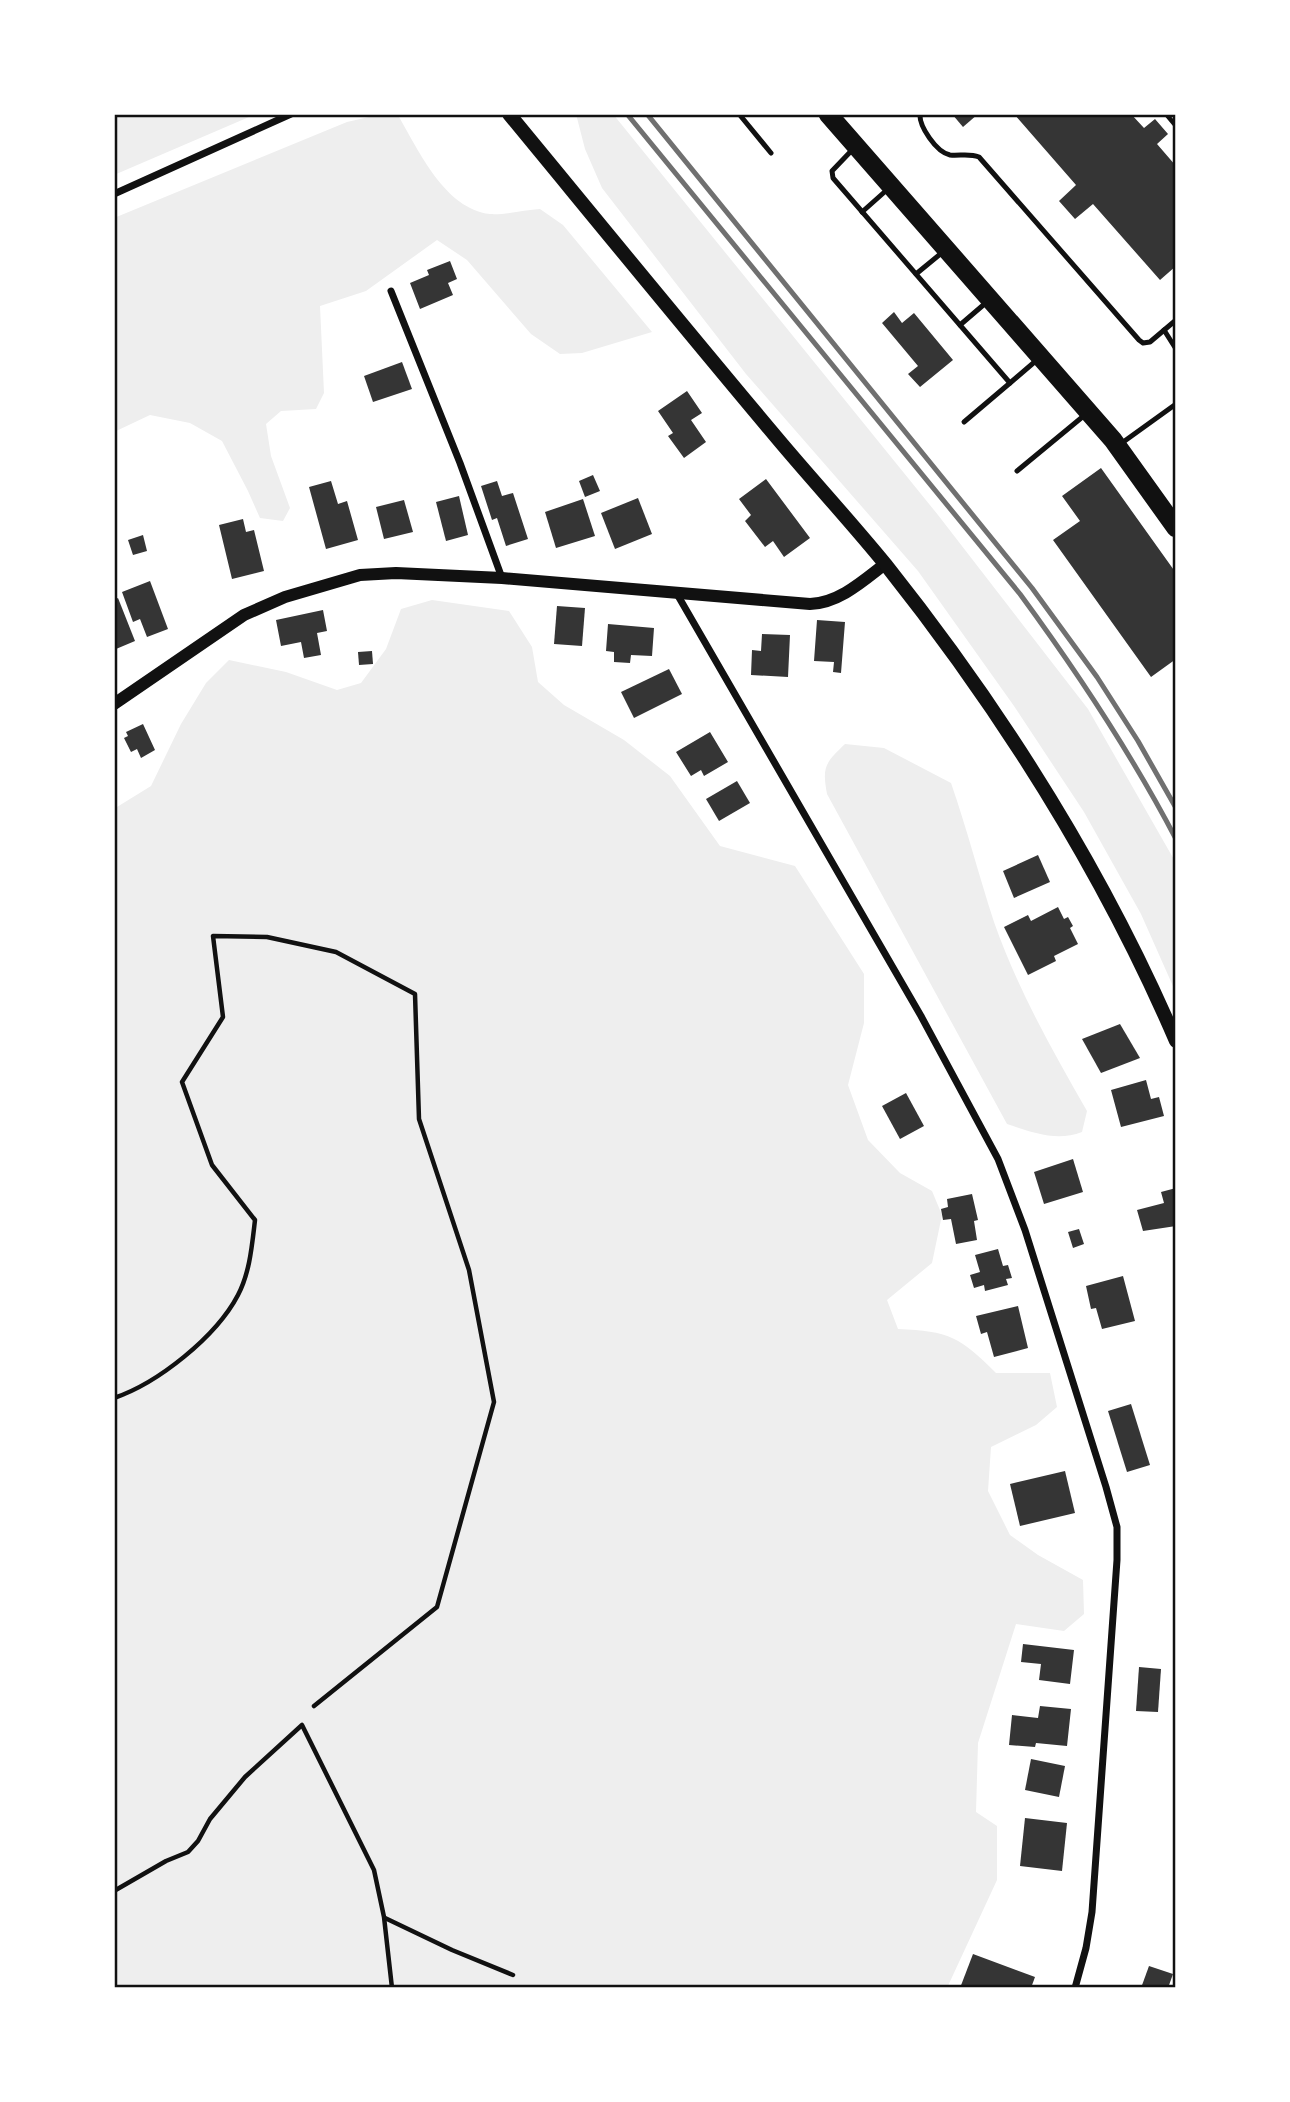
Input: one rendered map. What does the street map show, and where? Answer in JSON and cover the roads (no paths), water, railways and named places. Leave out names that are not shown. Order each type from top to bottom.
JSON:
[{"type":"highway","points":[[828,114],[1117,446],[1176,528]]},
{"type":"main road","points":[[509,114],[778,440],[885,564],[982,692],[1054,803],[1121,924],[1176,1041]]},
{"type":"street","points":[[114,194],[291,114]]},
{"type":"street","points":[[391,291],[460,463],[502,578]]},
{"type":"street","points":[[114,704],[244,615],[285,597],[345,578],[377,573],[502,578],[820,604],[843,594],[885,564]]},
{"type":"street","points":[[677,594],[921,1016],[998,1159],[1025,1230],[1106,1487],[1117,1527],[1117,1560],[1093,1898],[1086,1948],[1075,1988]]},
{"type":"lane","points":[[739,114],[771,153]]},
{"type":"lane","points":[[920,114],[922,127],[943,152],[948,155],[979,157],[1139,340],[1146,343],[1176,320]]},
{"type":"lane","points":[[856,146],[831,173],[833,178],[1010,383]]},
{"type":"lane","points":[[862,212],[891,186]]},
{"type":"lane","points":[[916,274],[946,249]]},
{"type":"lane","points":[[960,325],[990,299]]},
{"type":"lane","points":[[1164,330],[1176,349]]},
{"type":"lane","points":[[964,422],[1041,357]]},
{"type":"lane","points":[[1117,446],[1176,404]]},
{"type":"lane","points":[[1017,471],[1088,412]]},
{"type":"railway","points":[[627,114],[1020,594],[1103,714],[1176,839]]},
{"type":"railway","points":[[647,114],[1032,588],[1097,677],[1176,808]]}]
